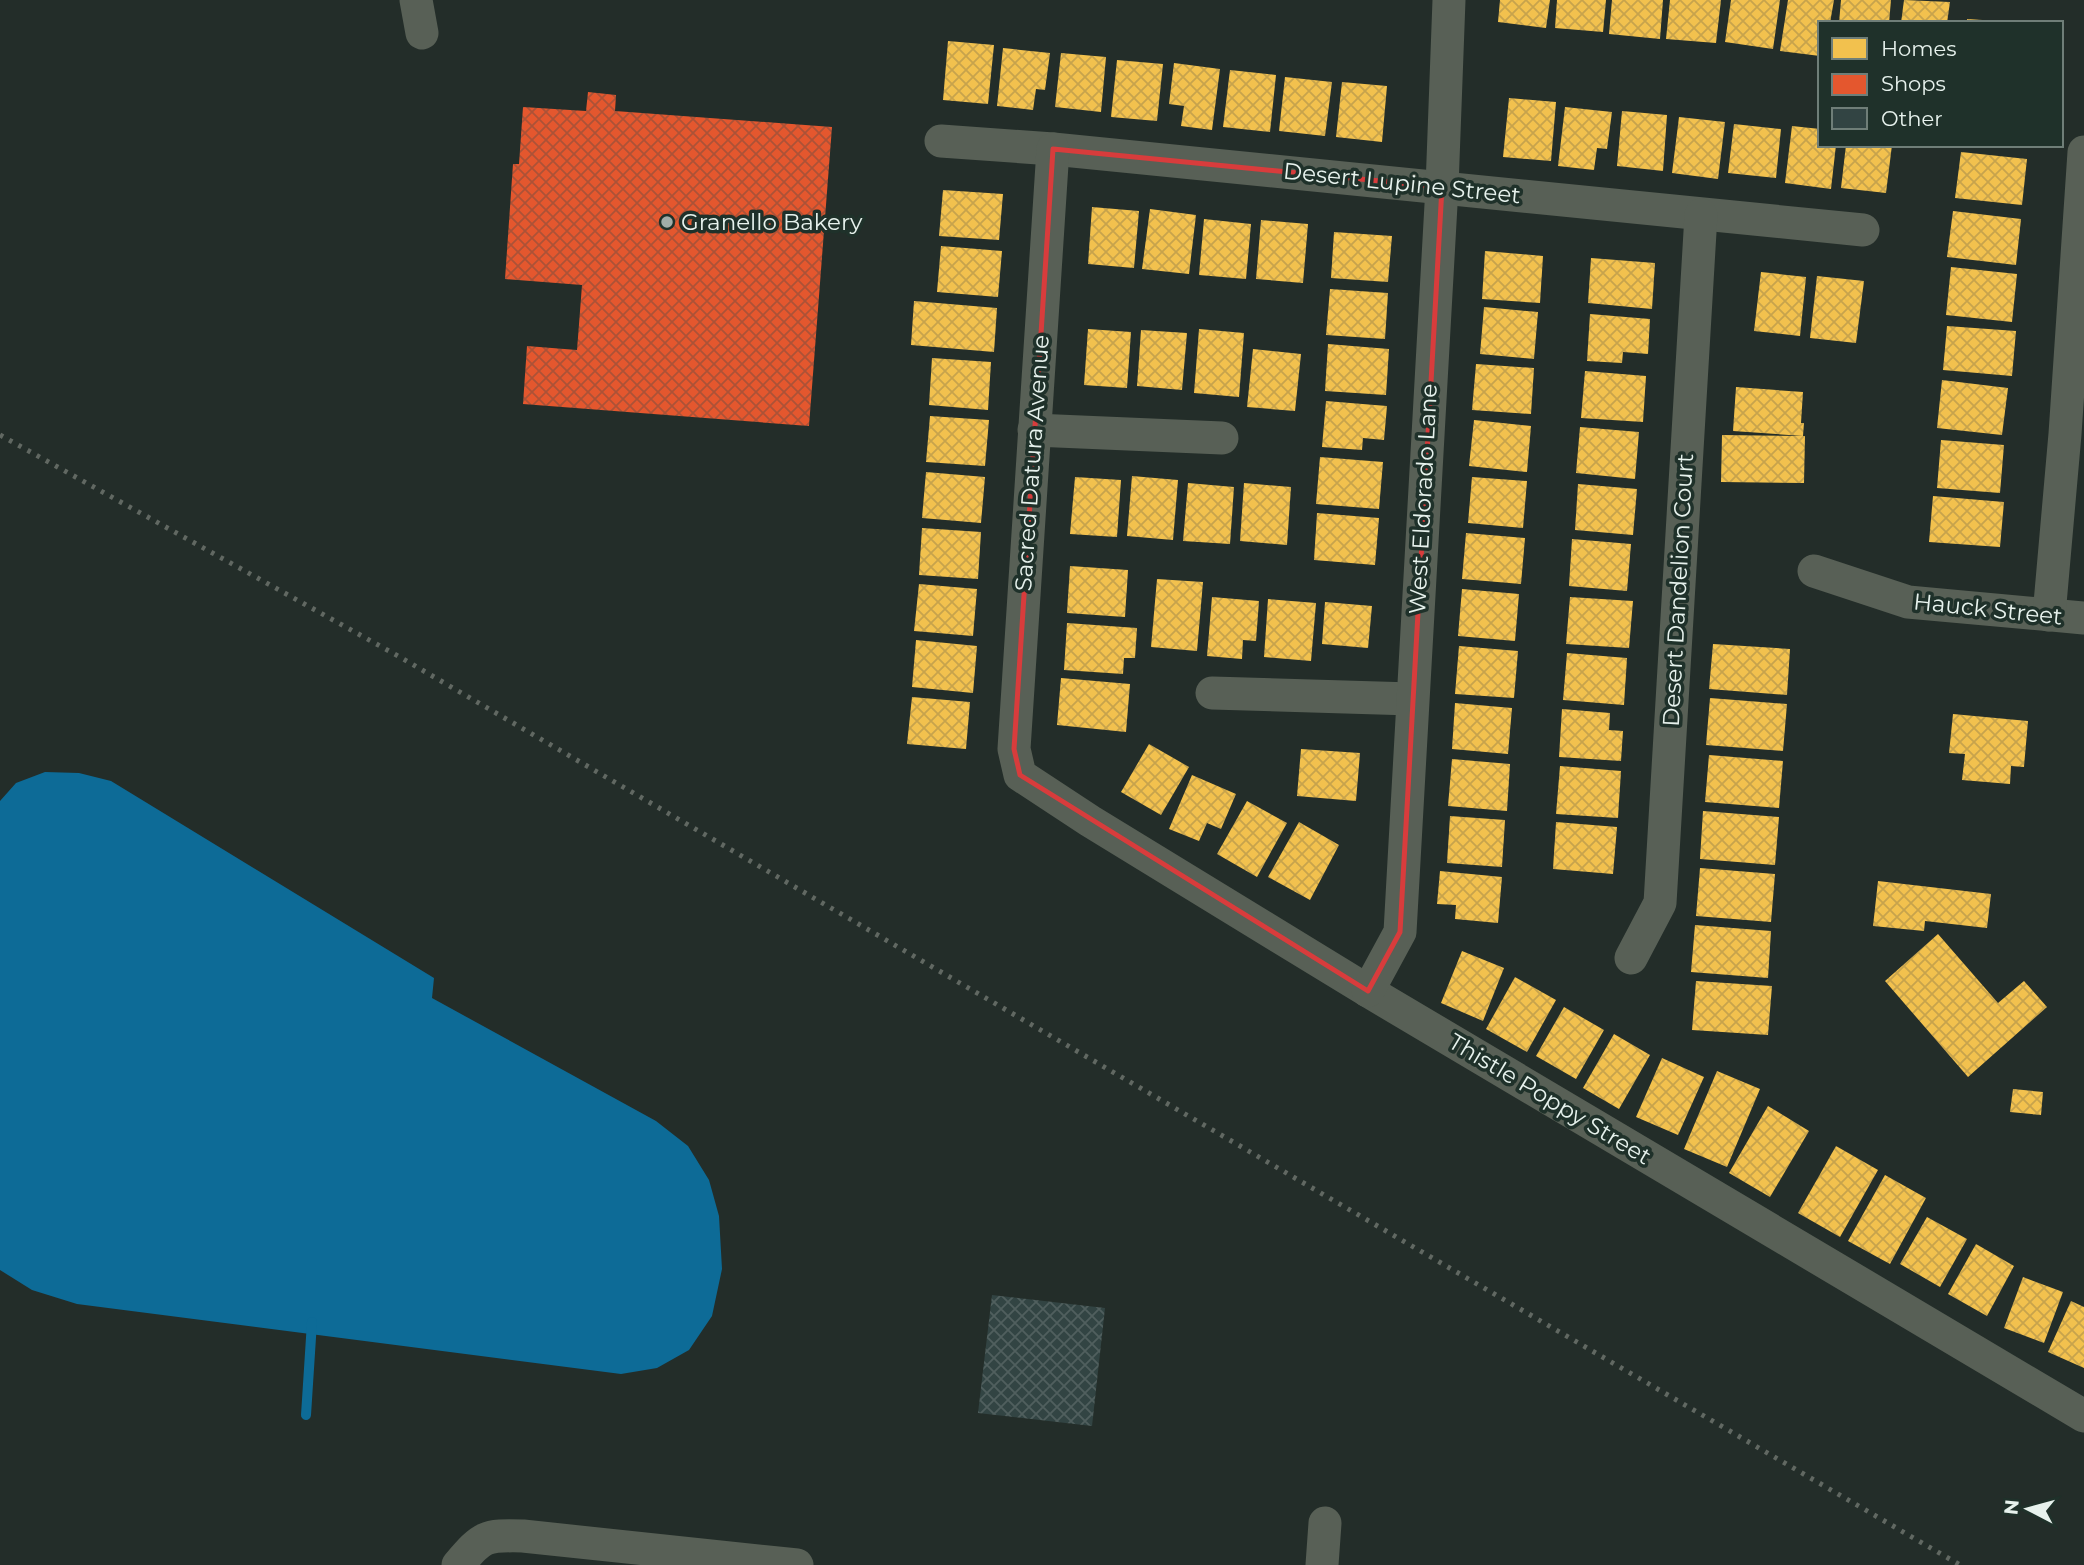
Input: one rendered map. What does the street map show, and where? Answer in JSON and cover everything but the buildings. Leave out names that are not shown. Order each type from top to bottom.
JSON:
[{"type":"street","points":[[415,0],[422,33]]},
{"type":"street","name":"West Eldorado Lane","points":[[1368,991],[1400,932],[1442,187],[1449,0]]},
{"type":"street","name":"Desert Lupine Street","points":[[941,141],[1053,149],[1863,230]]},
{"type":"street","name":"Sacred Datura Avenue","points":[[1020,775],[1014,749],[1053,149]]},
{"type":"street","points":[[2049,615],[2075,435],[2084,152]]},
{"type":"street","name":"Desert Dandelion Court","points":[[1631,958],[1660,903],[1700,215]]},
{"type":"street","points":[[1034,430],[1222,438]]},
{"type":"street","name":"Hauck Street","points":[[1814,571],[1908,603],[2084,618]]},
{"type":"street","points":[[1212,693],[1412,699]]},
{"type":"street","name":"Thistle Poppy Street","points":[[1020,775],[1090,821],[1368,991],[2084,1416]]},
{"type":"street","points":[[1322,1565],[1325,1523]]},
{"type":"street","points":[[468,1553],[496,1536],[523,1536],[797,1565]]},
{"type":"highlighted area","points":[[1053,149],[1442,187],[1400,932],[1368,991],[1020,775],[1014,749]]},
{"type":"water","points":[[45,772],[79,773],[111,781],[434,978],[432,998],[656,1121],[688,1146],[709,1180],[719,1216],[722,1269],[712,1316],[689,1350],[657,1368],[621,1374],[77,1304],[32,1290],[0,1270],[0,801],[16,783]]},
{"type":"waterway","points":[[306,1415],[312,1322]]},
{"type":"railway","points":[[0,435],[398,656],[1960,1565]]},
{"type":"place","name":"Granello Bakery","points":[[667,222]]}]
